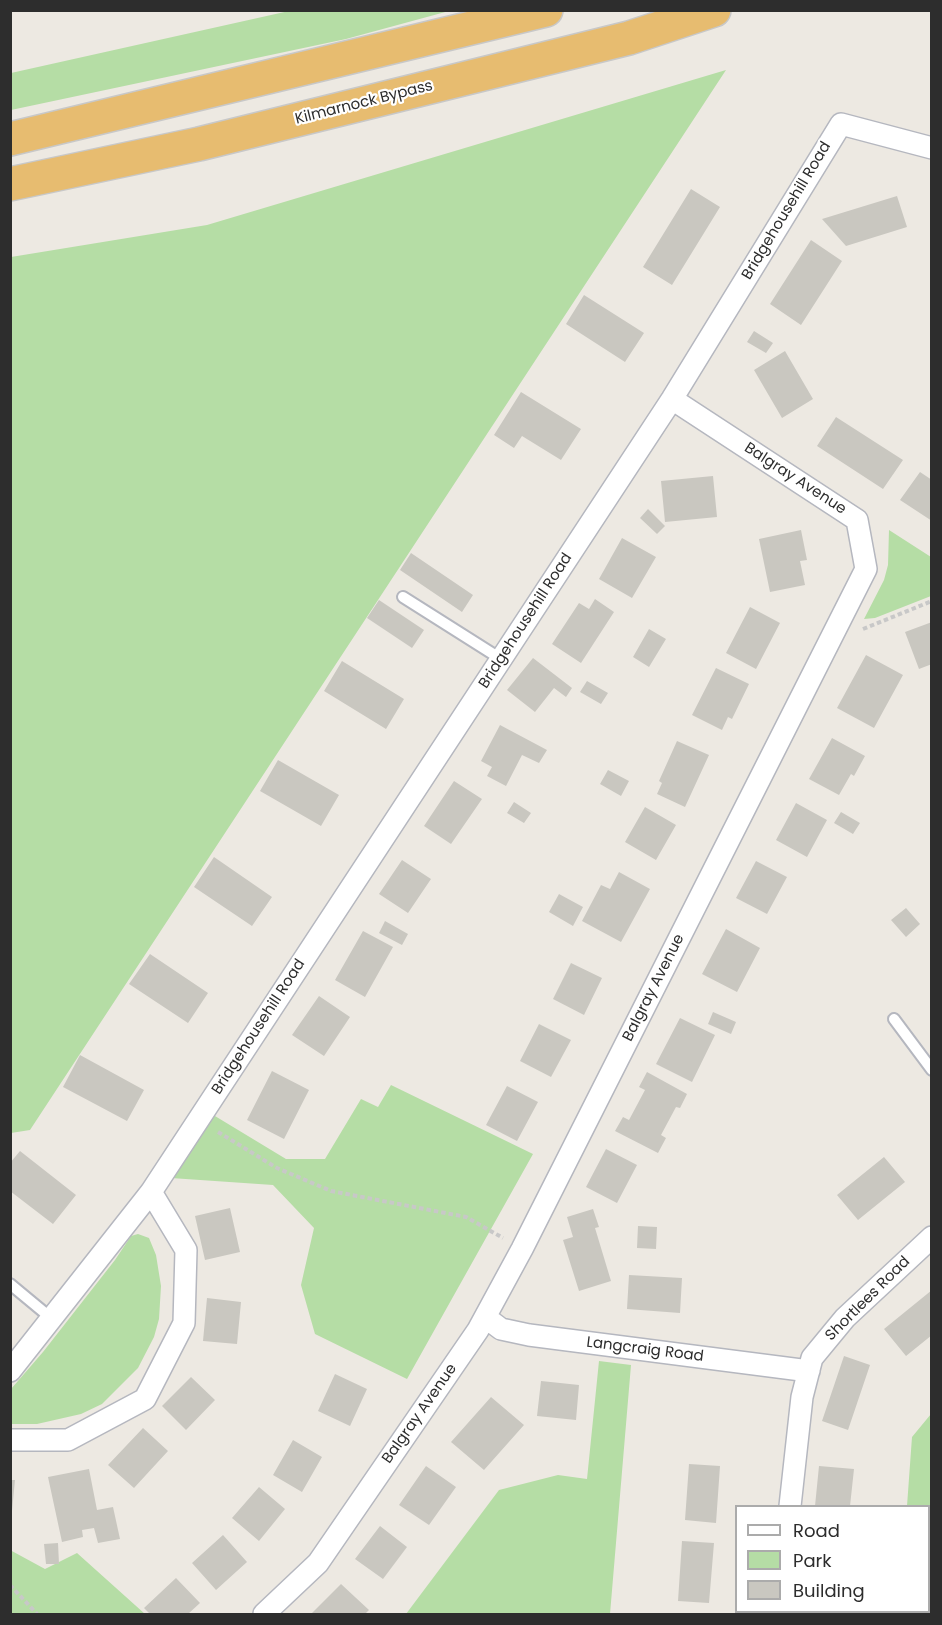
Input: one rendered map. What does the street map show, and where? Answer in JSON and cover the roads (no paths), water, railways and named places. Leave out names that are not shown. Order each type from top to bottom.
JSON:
[{"type":"highway","points":[[10,139],[546,10]]},
{"type":"highway","name":"Kilmarnock Bypass","points":[[10,184],[246,133],[629,38],[714,10]]},
{"type":"street","name":"Bridgehousehill Road","points":[[10,1371],[151,1192],[672,399],[841,124],[932,148]]},
{"type":"street","name":"Balgray Avenue","points":[[264,1614],[318,1563],[478,1330],[522,1249],[866,569],[857,520],[672,399]]},
{"type":"street","points":[[10,1440],[68,1440],[145,1399],[184,1323],[186,1250],[151,1192]]},
{"type":"street","name":"Shortlees Road","points":[[790,1505],[802,1397],[812,1358],[845,1317],[932,1237]]},
{"type":"street","name":"Langcraig Road","points":[[485,1317],[501,1329],[529,1335],[809,1371]]},
{"type":"lane","points":[[404,597],[501,659]]},
{"type":"lane","points":[[894,1019],[932,1070]]},
{"type":"lane","points":[[10,1284],[51,1318]]}]
